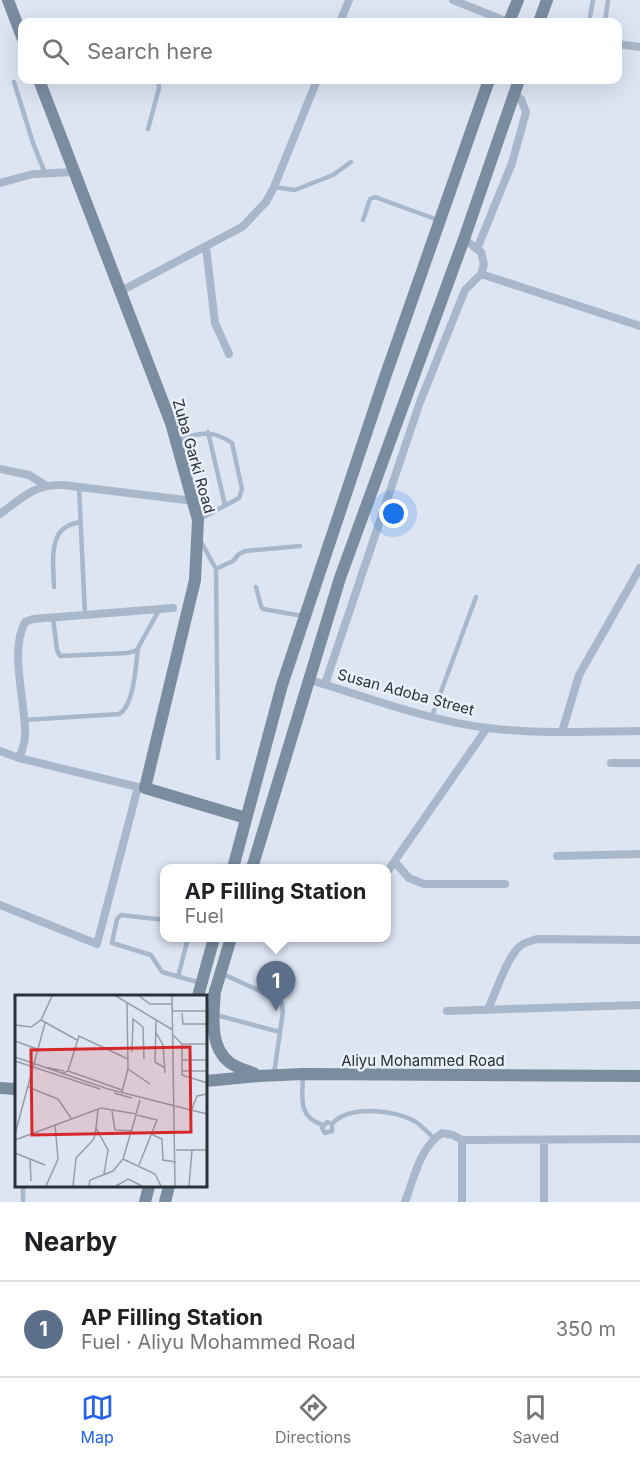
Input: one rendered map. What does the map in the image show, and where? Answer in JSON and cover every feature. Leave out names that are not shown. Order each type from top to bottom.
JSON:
[{"type":"main road","points":[[8,0],[18,23]]},
{"type":"main road","points":[[511,18],[518,0]]},
{"type":"main road","points":[[541,18],[548,0]]},
{"type":"main road","name":"Zuba Garki Road","points":[[41,84],[176,440],[198,520],[195,580],[142,787]]},
{"type":"main road","points":[[234,864],[282,685],[384,380],[488,84]]},
{"type":"main road","points":[[253,864],[340,578],[464,239],[518,84]]},
{"type":"main road","points":[[142,787],[246,818]]},
{"type":"main road","points":[[198,995],[213,942]]},
{"type":"main road","points":[[207,1026],[230,942]]},
{"type":"main road","points":[[215,990],[214,1033],[222,1056],[231,1064],[259,1076]]},
{"type":"main road","name":"Aliyu Mohammed Road","points":[[207,1081],[303,1074],[640,1076]]},
{"type":"main road","points":[[0,1088],[15,1089]]},
{"type":"main road","points":[[145,1202],[149,1187]]},
{"type":"main road","points":[[165,1202],[169,1187]]},
{"type":"street","points":[[342,18],[349,0]]},
{"type":"street","points":[[453,0],[499,18]]},
{"type":"street","points":[[622,45],[640,47]]},
{"type":"street","points":[[121,291],[242,227],[256,214],[266,202],[274,186],[315,84]]},
{"type":"street","points":[[477,249],[512,163],[526,112],[522,99],[514,94]]},
{"type":"street","points":[[0,183],[33,174],[75,172]]},
{"type":"street","points":[[325,684],[420,402],[465,290],[481,274],[484,264],[482,252],[464,239]]},
{"type":"street","points":[[206,247],[215,323],[229,354]]},
{"type":"street","points":[[481,274],[640,326]]},
{"type":"street","points":[[0,469],[29,474],[45,485],[194,501]]},
{"type":"street","points":[[0,514],[23,497],[45,485]]},
{"type":"street","points":[[562,732],[579,675],[640,568]]},
{"type":"street","points":[[19,758],[24,741],[19,655],[21,628],[24,622],[53,617],[173,608]]},
{"type":"street","name":"Susan Adoba Street","points":[[310,680],[432,716],[487,728],[562,732],[640,731]]},
{"type":"street","points":[[391,867],[487,728]]},
{"type":"street","points":[[0,751],[19,758],[142,787],[97,944],[0,905]]},
{"type":"street","points":[[611,763],[640,763]]},
{"type":"street","points":[[557,856],[640,854]]},
{"type":"street","points":[[395,862],[409,878],[424,884],[505,884]]},
{"type":"street","points":[[488,1009],[510,961],[519,946],[527,942],[537,939],[640,940]]},
{"type":"street","points":[[447,1011],[640,1005]]},
{"type":"street","points":[[405,1202],[423,1154],[434,1138],[442,1133],[462,1140],[640,1139]]},
{"type":"street","points":[[462,1140],[462,1202]]},
{"type":"street","points":[[544,1140],[544,1202]]},
{"type":"lane","points":[[590,18],[593,0]]},
{"type":"lane","points":[[606,18],[608,0]]},
{"type":"lane","points":[[14,82],[45,173]]},
{"type":"lane","points":[[148,129],[158,84]]},
{"type":"lane","points":[[274,186],[295,190],[333,175],[351,162]]},
{"type":"lane","points":[[363,220],[370,199],[375,197],[440,221]]},
{"type":"lane","points":[[208,432],[225,505]]},
{"type":"lane","points":[[176,440],[208,432],[232,443],[242,489],[239,498],[198,520]]},
{"type":"lane","points":[[78,487],[85,615]]},
{"type":"lane","points":[[54,587],[56,541],[60,532],[66,527],[80,522]]},
{"type":"lane","points":[[197,535],[216,569],[218,758]]},
{"type":"lane","points":[[216,569],[233,561],[245,551],[300,546]]},
{"type":"lane","points":[[256,587],[261,606],[267,611],[305,616]]},
{"type":"lane","points":[[432,716],[476,597]]},
{"type":"lane","points":[[24,720],[119,714],[124,711],[128,706],[138,648],[159,610]]},
{"type":"lane","points":[[53,617],[57,650],[60,656],[127,653],[138,648]]},
{"type":"lane","points":[[160,919],[121,915],[117,919],[112,943],[151,955],[162,972],[201,983]]},
{"type":"lane","points":[[178,977],[187,942]]},
{"type":"lane","points":[[220,972],[282,1003],[283,1011],[274,1075]]},
{"type":"lane","points":[[214,1014],[280,1032]]},
{"type":"lane","points":[[303,1074],[303,1108],[312,1122],[323,1125],[327,1122],[332,1124],[351,1112],[372,1110],[416,1122],[434,1138]]},
{"type":"lane","points":[[323,1125],[323,1131],[328,1134],[332,1131],[332,1124]]},
{"type":"place","name":"AP Filling Station","points":[[276,1011]]}]
